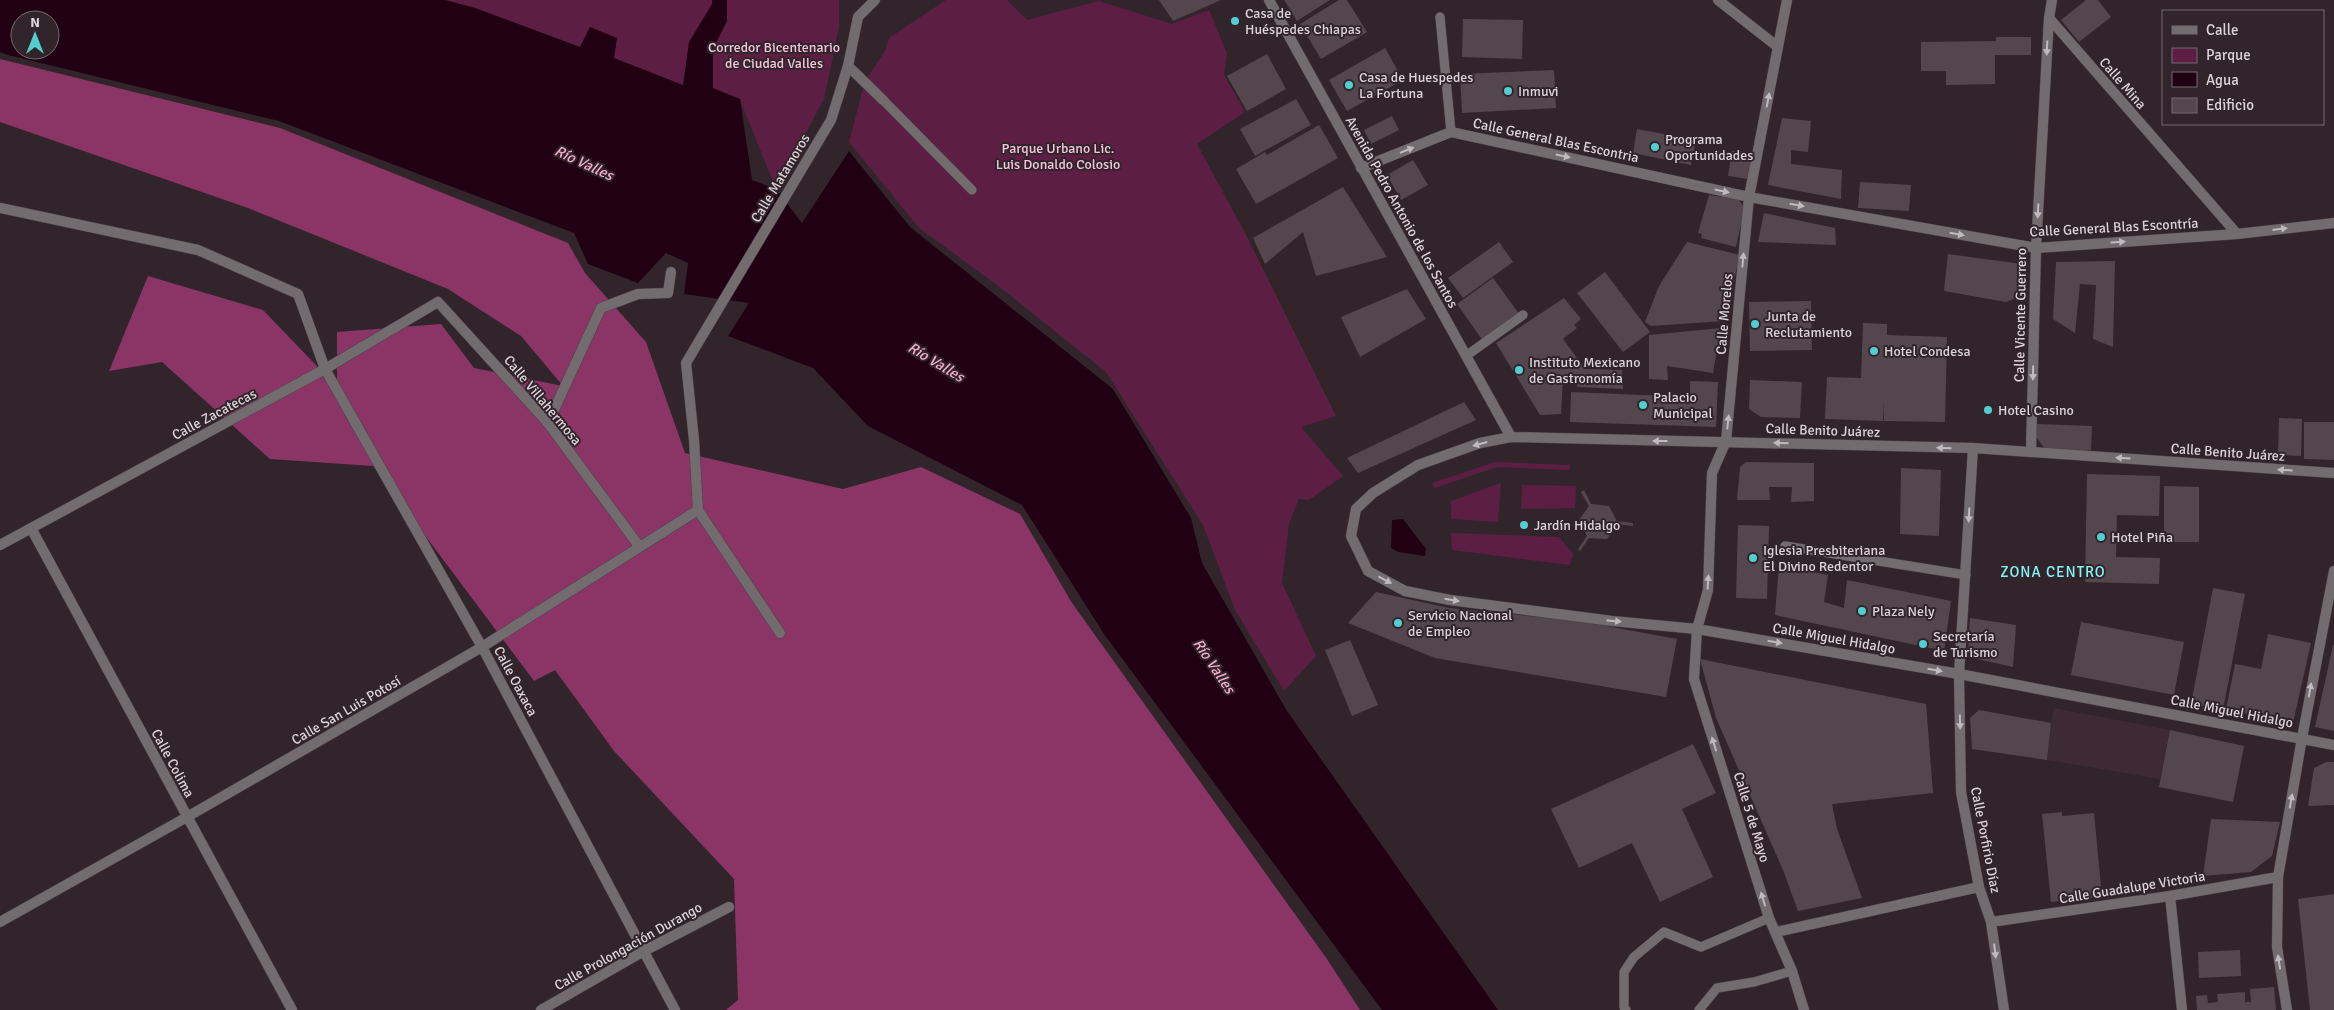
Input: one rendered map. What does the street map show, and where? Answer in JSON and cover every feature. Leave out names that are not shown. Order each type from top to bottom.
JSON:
[{"type":"street","name":"Calle Matamoros","points":[[698,510],[694,440],[686,363],[831,120],[848,66],[858,17],[875,0]]},
{"type":"street","name":"Avenida Pedro Antonio de los Santos","points":[[1269,0],[1511,437]]},
{"type":"street","points":[[1718,0],[1778,47]]},
{"type":"street","name":"Calle Morelos","points":[[1697,629],[1708,590],[1712,473],[1726,441],[1749,197],[1787,0]]},
{"type":"street","name":"Calle Vicente Guerrero","points":[[2031,452],[2036,248],[2049,18],[2052,0]]},
{"type":"street","name":"Calle Mina","points":[[2049,18],[2237,234]]},
{"type":"street","points":[[848,66],[883,100]]},
{"type":"street","name":"Calle General Blas Escontria","points":[[1362,168],[1451,132],[1749,197]]},
{"type":"street","name":"Calle General Blas Escontría","points":[[1749,197],[2036,248],[2237,234],[2334,222]]},
{"type":"street","name":"Calle Oaxaca","points":[[0,208],[198,250],[298,294],[326,369],[482,647],[675,1010]]},
{"type":"street","points":[[548,423],[601,308],[638,294],[668,293],[671,272]]},
{"type":"street","name":"Calle Zacatecas","points":[[0,545],[326,369],[438,302]]},
{"type":"street","name":"Calle Villahermosa","points":[[438,302],[548,423],[639,546]]},
{"type":"street","name":"Calle Benito Juárez","points":[[1351,536],[1356,509],[1373,493],[1411,470],[1480,443],[1511,437],[1973,448],[2334,473]]},
{"type":"street","points":[[1959,674],[1973,448]]},
{"type":"street","points":[[698,510],[780,633]]},
{"type":"street","name":"Calle San Luis Potosí","points":[[0,922],[482,647],[698,510]]},
{"type":"street","name":"Calle Colima","points":[[31,528],[292,1010]]},
{"type":"street","name":"Calle Miguel Hidalgo","points":[[1351,536],[1368,571],[1405,591],[1464,602],[1612,621],[1697,629],[1959,674],[2334,745]]},
{"type":"street","points":[[2287,1010],[2277,947],[2278,877],[2334,571]]},
{"type":"street","name":"Calle 5 de Mayo","points":[[1697,629],[1694,679],[1769,918],[1792,971],[1804,1010]]},
{"type":"street","name":"Calle Porfirio Díaz","points":[[1959,674],[1961,792],[1979,887],[1991,922],[2004,1010]]},
{"type":"street","name":"Calle Guadalupe Victoria","points":[[1991,922],[2170,896],[2278,877]]},
{"type":"street","points":[[1776,932],[1979,887]]},
{"type":"street","points":[[2170,896],[2182,1010]]},
{"type":"street","name":"Calle Prolongación Durango","points":[[540,1010],[644,951],[729,906]]},
{"type":"lane","points":[[1440,17],[1451,132]]},
{"type":"lane","points":[[883,100],[972,190]]},
{"type":"lane","points":[[1466,356],[1523,315]]},
{"type":"lane","points":[[1785,546],[1966,575]]},
{"type":"lane","points":[[1626,1010],[1624,1007],[1624,972],[1634,957],[1664,932],[1701,947],[1769,918]]},
{"type":"lane","points":[[1699,1010],[1718,988],[1754,982],[1792,971]]},
{"type":"shaded area","points":[[0,59],[280,128],[568,243],[585,273],[646,342],[685,453],[843,489],[921,467],[1020,514],[1072,603],[1327,959],[1360,1010],[726,1010],[738,1000],[734,879],[614,751],[555,670],[534,681],[373,466],[270,459],[162,362],[109,371],[148,276],[263,310],[337,387],[337,332],[441,324],[474,368],[563,386],[521,336],[448,289],[248,208],[0,122]]},
{"type":"shaded area","points":[[2053,708],[2170,730],[2160,779],[2047,760]]},
{"type":"green space","name":"Corredor Bicentenario de Ciudad Valles","points":[[445,0],[712,0],[712,4],[683,86],[613,58],[590,27],[580,47],[475,8]]},
{"type":"green space","name":"Corredor Bicentenario de Ciudad Valles","points":[[722,0],[839,0],[839,27],[824,99],[776,189],[740,100],[713,89],[713,49]]},
{"type":"green space","name":"Parque Urbano Lic. Luis Donaldo Colosio","points":[[946,0],[1007,0],[1027,20],[1099,1],[1172,24],[1209,10],[1227,53],[1224,75],[1245,112],[1197,144],[1245,233],[1336,416],[1301,427],[1343,476],[1309,500],[1299,499],[1289,524],[1282,583],[1316,656],[1284,691],[1235,610],[1203,525],[1106,372],[1001,288],[919,228],[849,142],[865,81],[885,51],[889,38]]},
{"type":"green space","points":[[1495,462],[1570,465],[1569,470],[1497,467],[1435,488],[1432,483]]},
{"type":"green space","points":[[1501,483],[1498,522],[1451,519],[1451,501]]},
{"type":"green space","points":[[1522,485],[1576,486],[1575,508],[1521,509]]},
{"type":"green space","points":[[1451,533],[1559,537],[1573,554],[1570,565],[1452,550]]},
{"type":"water","name":"Río Valles","points":[[0,0],[445,0],[475,8],[580,47],[590,27],[617,38],[614,58],[683,85],[689,42],[712,4],[712,0],[727,0],[727,21],[713,49],[713,88],[740,99],[752,180],[776,189],[802,223],[849,151],[910,227],[1113,389],[1191,518],[1202,563],[1287,711],[1498,1010],[1382,1010],[1104,634],[1022,505],[868,426],[813,368],[728,336],[749,303],[684,294],[688,263],[666,253],[638,283],[588,264],[574,233],[279,121],[29,60],[60,60],[60,10],[10,10],[10,55],[0,52]]},
{"type":"water","points":[[1403,519],[1426,549],[1425,556],[1398,552],[1391,548],[1392,520]]},
{"type":"building","points":[[1159,0],[1221,0],[1173,21]]},
{"type":"building","points":[[1284,0],[1330,0],[1297,21]]},
{"type":"building","points":[[1339,0],[1347,0],[1367,32],[1321,59],[1300,24]]},
{"type":"building","points":[[2086,0],[2098,0],[2111,17],[2079,42],[2061,20]]},
{"type":"building","points":[[1463,19],[1523,20],[1522,59],[1462,57]]},
{"type":"building","points":[[1996,37],[2031,37],[2031,55],[1995,55],[1995,84],[1946,85],[1946,71],[1921,71],[1921,42],[1996,41]]},
{"type":"building","points":[[1385,48],[1403,80],[1347,111],[1329,80]]},
{"type":"building","points":[[1267,54],[1286,89],[1247,111],[1227,76]]},
{"type":"building","name":"Inmuvi","points":[[1554,70],[1556,108],[1462,113],[1460,74]]},
{"type":"building","points":[[1296,99],[1311,125],[1255,156],[1240,129]]},
{"type":"building","points":[[1392,116],[1399,130],[1371,144],[1364,130]]},
{"type":"building","points":[[1782,118],[1811,121],[1808,152],[1791,150],[1791,164],[1842,170],[1841,199],[1768,185]]},
{"type":"building","points":[[1319,125],[1338,158],[1256,204],[1236,169],[1265,152],[1267,155]]},
{"type":"building","points":[[1637,129],[1696,140],[1691,165],[1633,153]]},
{"type":"building","points":[[1732,151],[1752,152],[1748,179],[1728,176]]},
{"type":"building","points":[[1413,160],[1428,185],[1401,200],[1387,175]]},
{"type":"building","points":[[1860,182],[1911,185],[1909,211],[1858,208]]},
{"type":"building","points":[[1343,187],[1387,257],[1316,276],[1303,232],[1265,264],[1253,238]]},
{"type":"building","points":[[1709,195],[1738,199],[1742,204],[1744,210],[1736,247],[1701,238],[1702,234],[1698,233]]},
{"type":"building","points":[[1764,213],[1835,228],[1836,245],[1758,242]]},
{"type":"building","points":[[1499,242],[1513,262],[1463,298],[1448,278]]},
{"type":"building","points":[[1687,242],[1740,255],[1724,321],[1651,326],[1645,322],[1659,286]]},
{"type":"building","points":[[1948,254],[2022,264],[2022,288],[2016,298],[2006,302],[1944,291]]},
{"type":"building","points":[[2115,261],[2113,347],[2093,339],[2096,285],[2080,284],[2075,333],[2053,319],[2056,262]]},
{"type":"building","points":[[1605,272],[1650,332],[1623,352],[1577,293]]},
{"type":"building","points":[[1493,278],[1520,315],[1483,341],[1457,304]]},
{"type":"building","points":[[1407,289],[1426,319],[1360,357],[1341,317]]},
{"type":"building","points":[[1564,298],[1581,319],[1574,325],[1577,328],[1563,339],[1585,369],[1622,370],[1623,389],[1578,387],[1570,378],[1563,378],[1561,414],[1540,415],[1496,343]]},
{"type":"building","points":[[1811,301],[1812,350],[1750,351],[1749,302]]},
{"type":"building","points":[[1863,323],[1887,324],[1887,335],[1947,337],[1945,422],[1884,421],[1884,401],[1883,421],[1825,419],[1827,377],[1861,378]]},
{"type":"building","points":[[1721,328],[1713,373],[1667,366],[1668,380],[1649,379],[1649,335]]},
{"type":"building","points":[[1750,380],[1802,382],[1800,418],[1761,417],[1749,409]]},
{"type":"building","name":"Palacio Municipal","points":[[1690,381],[1718,382],[1716,427],[1570,422],[1571,392],[1690,397]]},
{"type":"building","points":[[1464,402],[1476,420],[1358,473],[1347,458]]},
{"type":"building","points":[[2279,418],[2302,419],[2301,456],[2278,455]]},
{"type":"building","points":[[2304,422],[2334,422],[2334,460],[2304,459]]},
{"type":"building","points":[[2036,424],[2092,426],[2091,450],[2046,450],[2036,437]]},
{"type":"building","points":[[1746,462],[1814,463],[1814,501],[1791,502],[1792,487],[1769,487],[1770,500],[1737,500],[1740,467]]},
{"type":"building","points":[[1901,468],[1941,470],[1939,536],[1900,534]]},
{"type":"building","name":"Hotel Piña","points":[[2087,474],[2160,476],[2159,516],[2117,515],[2116,557],[2160,558],[2159,584],[2085,582]]},
{"type":"building","points":[[2164,486],[2199,487],[2199,542],[2164,542]]},
{"type":"building","points":[[1584,490],[1591,504],[1609,506],[1617,521],[1633,523],[1633,526],[1617,524],[1607,539],[1589,538],[1580,551],[1578,549],[1587,536],[1579,520],[1589,506],[1581,492]]},
{"type":"building","name":"Iglesia Presbiteriana El Divino Redentor","points":[[1738,525],[1769,526],[1767,599],[1736,598]]},
{"type":"building","name":"Plaza Nely","points":[[1779,565],[1828,575],[1824,602],[1844,608],[1847,580],[1951,601],[1944,651],[1775,615]]},
{"type":"building","points":[[2213,588],[2245,594],[2223,710],[2191,704]]},
{"type":"building","points":[[1376,592],[1449,608],[1579,621],[1677,639],[1666,697],[1435,658],[1348,623]]},
{"type":"building","points":[[1970,618],[2016,625],[2013,667],[1968,657]]},
{"type":"building","points":[[2081,622],[2184,642],[2174,695],[2071,675]]},
{"type":"building","points":[[2268,634],[2311,643],[2293,723],[2226,709],[2235,664],[2261,669]]},
{"type":"building","points":[[1350,640],[1378,705],[1352,716],[1325,650]]},
{"type":"building","points":[[2334,645],[2334,731],[2315,727]]},
{"type":"building","points":[[1700,659],[1926,704],[1933,793],[1832,804],[1837,829],[1862,898],[1798,911],[1783,870],[1716,718]]},
{"type":"building","points":[[1979,710],[2051,723],[2047,760],[1972,749],[1970,718]]},
{"type":"building","points":[[2170,730],[2244,746],[2233,802],[2159,787]]},
{"type":"building","points":[[1693,744],[1716,793],[1682,809],[1713,877],[1660,902],[1632,843],[1579,868],[1551,809]]},
{"type":"building","points":[[2326,762],[2334,762],[2334,805],[2308,806],[2314,768]]},
{"type":"building","points":[[2062,812],[2062,816],[2094,813],[2102,897],[2051,902],[2042,814]]},
{"type":"building","points":[[2211,819],[2280,822],[2272,856],[2251,872],[2203,876]]},
{"type":"building","points":[[2334,894],[2334,1010],[2310,1010],[2298,899]]},
{"type":"building","points":[[2240,950],[2241,976],[2199,978],[2198,952]]},
{"type":"building","points":[[2274,987],[2276,1010],[2197,1010],[2196,996],[2207,995],[2208,1003],[2218,1002],[2217,994],[2245,992],[2245,1002],[2251,1002],[2250,989]]},
{"type":"place","name":"Casa de Huéspedes Chiapas","points":[[1235,21]]},
{"type":"place","name":"Casa de Huespedes La Fortuna","points":[[1349,85]]},
{"type":"place","name":"Inmuvi","points":[[1508,91]]},
{"type":"place","name":"Programa Oportunidades","points":[[1655,147]]},
{"type":"place","name":"Junta de Reclutamiento","points":[[1755,324]]},
{"type":"place","name":"Hotel Condesa","points":[[1874,351]]},
{"type":"place","name":"Instituto Mexicano de Gastronomía","points":[[1519,370]]},
{"type":"place","name":"Palacio Municipal","points":[[1643,405]]},
{"type":"place","name":"Hotel Casino","points":[[1988,410]]},
{"type":"place","name":"Jardín Hidalgo","points":[[1524,525]]},
{"type":"place","name":"Hotel Piña","points":[[2101,537]]},
{"type":"place","name":"Iglesia Presbiteriana El Divino Redentor","points":[[1753,558]]},
{"type":"place","name":"Plaza Nely","points":[[1862,611]]},
{"type":"place","name":"Servicio Nacional de Empleo","points":[[1398,623]]},
{"type":"place","name":"Secretaría de Turismo","points":[[1923,644]]},
{"type":"district","name":"ZONA CENTRO","points":[[2053,572]]}]
